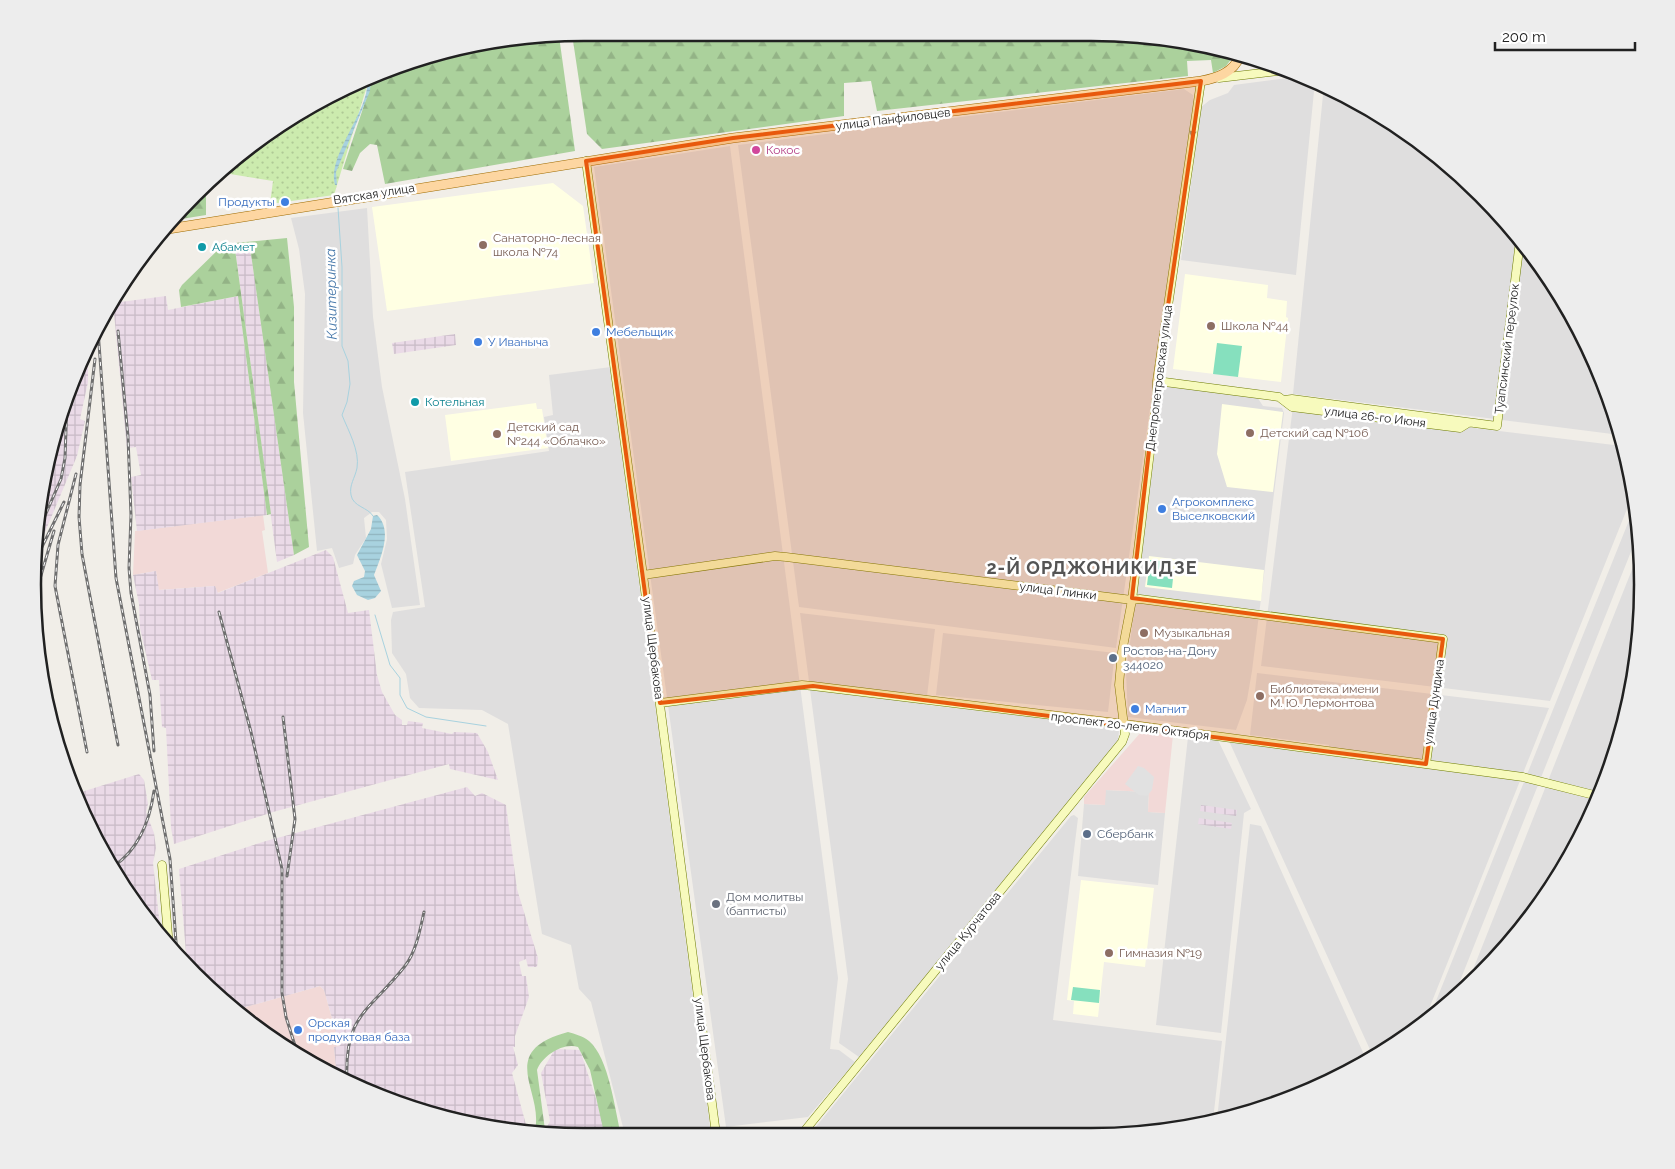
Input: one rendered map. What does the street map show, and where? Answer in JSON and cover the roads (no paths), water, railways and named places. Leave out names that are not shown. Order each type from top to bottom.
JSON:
[{"type":"main road","points":[[1201,81],[1214,79],[1235,66],[1237,62]]},
{"type":"main road","name":"улица Панфиловцев","points":[[586,161],[733,138],[1201,81]]},
{"type":"main road","name":"Вятская улица","points":[[174,228],[586,161]]},
{"type":"street","points":[[1214,79],[1269,72]]},
{"type":"street","name":"Днепропетровская улица","points":[[1124,724],[1120,685],[1122,652],[1132,600],[1157,394],[1156,381],[1201,81]]},
{"type":"street","name":"улица Щербакова","points":[[586,161],[644,575],[715,1128]]},
{"type":"street","name":"Туапсинский переулок","points":[[1497,426],[1519,251]]},
{"type":"street","name":"улица 26-го Июня","points":[[1156,381],[1253,393],[1284,400],[1292,407],[1460,428],[1468,423],[1497,426]]},
{"type":"street","name":"улица Глинки","points":[[644,575],[776,556],[1132,600],[1140,599],[1258,614],[1270,618],[1443,639]]},
{"type":"street","name":"улица Дундича","points":[[1426,764],[1443,639]]},
{"type":"street","name":"проспект 20-летия Октября","points":[[660,703],[802,686],[1124,724],[1426,764],[1523,778],[1591,794]]},
{"type":"street","name":"улица Курчатова","points":[[807,1128],[1080,796],[1122,742],[1125,734],[1124,724]]},
{"type":"street","points":[[162,865],[168,933]]},
{"type":"water","points":[[370,86],[370,91],[336,172],[337,185],[335,185],[334,173],[337,160],[363,104],[367,87]]},
{"type":"water","points":[[377,515],[382,521],[385,536],[374,575],[381,591],[375,598],[368,600],[357,595],[352,586],[354,581],[364,577],[365,571],[357,555],[371,529],[373,516]]},
{"type":"waterway","name":"Кизитеринка","points":[[338,208],[342,267],[342,346],[348,361],[350,384],[347,402],[342,415],[357,455],[357,468],[351,488],[351,495],[358,505],[373,516]]},
{"type":"waterway","name":"Кизитеринка","points":[[375,615],[390,665],[400,678],[400,695],[407,708],[426,717],[486,726]]},
{"type":"railway","points":[[118,331],[128,437],[131,515],[129,568],[131,593],[150,695],[154,751]]},
{"type":"railway","points":[[99,341],[116,578],[170,859],[176,943]]},
{"type":"railway","points":[[95,359],[80,485],[79,517],[82,554],[118,745]]},
{"type":"railway","points":[[46,513],[61,479],[65,458],[66,423]]},
{"type":"railway","points":[[76,474],[58,545],[55,586],[87,752]]},
{"type":"railway","points":[[42,546],[64,502]]},
{"type":"railway","points":[[41,574],[54,531]]},
{"type":"railway","points":[[219,612],[251,732],[282,869],[282,993],[286,1017],[294,1043]]},
{"type":"railway","points":[[283,717],[295,819],[287,876]]},
{"type":"railway","points":[[118,863],[130,851],[142,833],[150,812],[154,791]]},
{"type":"railway","points":[[347,1073],[347,1059],[354,1028],[361,1016],[409,960],[417,941],[424,912]]},
{"type":"place","name":"Кокос","points":[[756,150]]},
{"type":"place","name":"Продукты","points":[[285,202]]},
{"type":"place","name":"Санаторно-лесная школа №74","points":[[483,245]]},
{"type":"place","name":"Абамет","points":[[202,247]]},
{"type":"place","name":"Школа №44","points":[[1211,326]]},
{"type":"place","name":"Мебельщик","points":[[596,332]]},
{"type":"place","name":"У Иваныча","points":[[478,342]]},
{"type":"place","name":"Котельная","points":[[415,402]]},
{"type":"place","name":"Детский сад №106","points":[[1250,433]]},
{"type":"place","name":"Детский сад №244 «Облачко»","points":[[497,434]]},
{"type":"place","name":"Агрокомплекс Выселковский","points":[[1162,509]]},
{"type":"place","name":"Музыкальная","points":[[1144,633]]},
{"type":"place","name":"Ростов-на-Дону 344020","points":[[1113,658]]},
{"type":"place","name":"Библиотека имени М. Ю. Лермонтова","points":[[1260,696]]},
{"type":"place","name":"Магнит","points":[[1135,709]]},
{"type":"place","name":"Сбербанк","points":[[1087,834]]},
{"type":"place","name":"Дом молитвы (баптисты)","points":[[716,904]]},
{"type":"place","name":"Гимназия №19","points":[[1109,953]]},
{"type":"place","name":"Орская продуктовая база","points":[[298,1030]]},
{"type":"district","name":"2-Й ОРДЖОНИКИДЗЕ","points":[[1092,567]]}]
